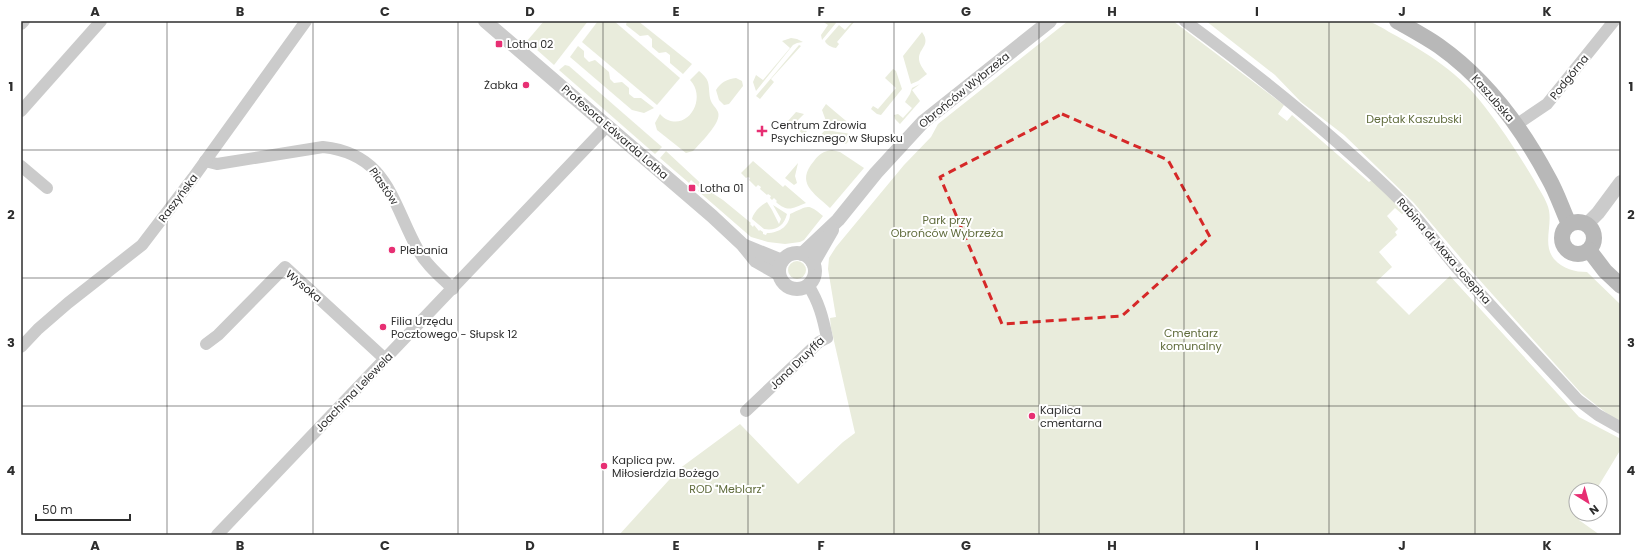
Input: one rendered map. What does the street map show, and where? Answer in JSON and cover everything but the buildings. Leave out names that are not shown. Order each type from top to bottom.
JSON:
[{"type":"main road","name":"Kaszubska","points":[[1397,21],[1440,47],[1491,93],[1516,125],[1550,180],[1569,224]]},
{"type":"main road","points":[[1581,222],[1587,224],[1592,229],[1594,236],[1593,244],[1584,254],[1577,255],[1570,253],[1564,248],[1562,242],[1561,235],[1564,228],[1569,224],[1581,222]]},
{"type":"main road","points":[[1589,250],[1605,271],[1621,286]]},
{"type":"street","points":[[21,24],[24,21]]},
{"type":"street","points":[[21,111],[101,21]]},
{"type":"street","name":"Raszyńska","points":[[21,347],[68,303],[142,245],[205,161],[306,21]]},
{"type":"street","name":"Profesora Edwarda Lotha","points":[[486,21],[712,216],[743,245],[781,268]]},
{"type":"street","name":"Obrońców Wybrzeża","points":[[802,254],[838,220],[886,161],[923,122],[1050,21]]},
{"type":"street","name":"Rabina dr Maxa Josepha","points":[[1185,21],[1290,103],[1372,174],[1404,204],[1429,231],[1456,267],[1578,400],[1598,415],[1621,428]]},
{"type":"street","name":"Podgórna","points":[[1516,125],[1547,104],[1614,21]]},
{"type":"street","name":"Joachima Lelewela","points":[[217,535],[607,126]]},
{"type":"street","name":"Piastów","points":[[205,161],[217,164],[323,147],[339,149],[353,154],[371,165],[377,173],[395,200],[418,251],[432,269],[453,289]]},
{"type":"street","points":[[21,166],[47,188]]},
{"type":"street","points":[[1587,224],[1598,213],[1621,182]]},
{"type":"street","name":"Obrońców Wybrzeża","points":[[813,263],[838,220]]},
{"type":"street","points":[[791,254],[802,254],[813,263],[814,275],[812,281],[808,285],[796,289],[785,284],[781,268],[791,254]]},
{"type":"street","name":"Wysoka","points":[[206,344],[218,335],[285,267],[385,359]]},
{"type":"street","name":"Jana Druyffa","points":[[746,411],[818,342],[827,338],[822,313],[815,296],[808,285]]},
{"type":"highlighted area","points":[[1062,114],[1168,160],[1210,237],[1122,316],[1002,324],[940,177]]},
{"type":"green space","name":"Deptak Kaszubski","points":[[1360,20],[1369,22],[1376,24],[1430,56],[1465,84],[1476,95],[1504,134],[1544,198],[1550,218],[1548,239],[1550,253],[1554,259],[1569,269],[1587,272],[1621,305],[1621,424],[1581,393],[1476,276],[1414,203],[1344,135],[1301,102],[1275,75],[1206,21]]},
{"type":"green space","points":[[544,21],[588,21],[554,65],[527,41]]},
{"type":"green space","points":[[598,21],[614,21],[680,78],[657,105],[582,42]]},
{"type":"green space","points":[[627,21],[638,21],[692,64],[683,74],[670,63],[670,55],[666,52],[659,53],[652,47],[652,39],[648,35],[640,36],[626,25]]},
{"type":"green space","points":[[822,21],[835,21],[836,23],[822,40],[821,35],[828,25]]},
{"type":"green space","points":[[853,21],[855,21],[837,42],[839,44],[836,48],[827,44],[825,41],[839,25],[845,30]]},
{"type":"green space","name":"Cmentarz komunalny","points":[[1068,21],[1173,21],[1284,105],[1278,114],[1287,121],[1292,115],[1369,182],[1373,179],[1406,211],[1402,214],[1395,208],[1387,216],[1398,229],[1395,232],[1397,235],[1379,252],[1392,267],[1376,282],[1409,315],[1450,276],[1579,417],[1621,439],[1621,449],[1601,482],[1568,482],[1568,522],[1582,522],[1600,535],[619,535],[679,469],[740,424],[798,484],[843,442],[855,433],[831,328],[830,318],[836,317],[828,269],[829,258],[836,247],[904,165],[931,137],[938,124]]},
{"type":"green space","points":[[922,32],[925,38],[925,43],[919,59],[921,66],[927,74],[911,84],[903,56]]},
{"type":"green space","points":[[791,38],[803,42],[793,45],[756,91],[753,82],[756,75],[763,80],[790,48],[782,41]]},
{"type":"green space","points":[[799,45],[801,46],[771,79],[774,82],[760,99],[756,96]]},
{"type":"green space","points":[[578,46],[584,51],[584,57],[589,62],[595,60],[609,72],[610,79],[614,83],[622,82],[629,88],[629,94],[634,98],[641,98],[654,108],[644,113],[632,110],[570,57]]},
{"type":"green space","points":[[565,65],[569,66],[662,147],[655,154],[559,70]]},
{"type":"green space","points":[[893,69],[896,71],[902,89],[881,115],[877,114],[871,109],[873,106],[878,109],[896,88],[885,78]]},
{"type":"green space","points":[[699,71],[706,77],[712,104],[718,112],[718,116],[714,126],[706,136],[693,151],[686,153],[657,130],[655,123],[660,114],[667,120],[676,122],[689,116],[696,103],[697,95],[695,87],[690,80]]},
{"type":"green space","points":[[736,78],[742,81],[743,86],[729,104],[724,105],[719,100],[716,90],[724,81]]},
{"type":"green space","points":[[920,84],[912,90],[920,101],[900,124],[895,119],[894,115],[898,114],[903,118],[912,108],[905,102],[912,88]]},
{"type":"green space","points":[[826,104],[852,126],[838,126],[826,121],[822,110]]},
{"type":"green space","points":[[796,112],[804,114],[797,121],[807,131],[804,135],[788,121]]},
{"type":"green space","points":[[826,129],[847,133],[853,136],[846,144],[839,140],[831,139],[823,140],[815,144],[809,139],[812,135],[817,139]]},
{"type":"green space","points":[[832,150],[840,152],[864,168],[830,208],[809,187],[806,182],[806,176],[818,156],[824,152]]},
{"type":"green space","points":[[666,151],[709,191],[723,200],[751,223],[750,224],[753,227],[754,225],[759,231],[760,230],[763,232],[763,234],[766,235],[767,233],[780,230],[788,222],[790,214],[808,207],[814,209],[823,216],[804,240],[800,242],[785,244],[768,242],[751,237],[698,191],[700,188],[691,180],[689,183],[660,158]]},
{"type":"green space","points":[[753,161],[783,187],[785,185],[806,203],[794,208],[784,208],[776,202],[777,201],[774,198],[772,200],[770,198],[771,196],[768,194],[767,195],[760,189],[761,187],[758,185],[756,187],[749,180],[750,178],[746,178],[741,173]]},
{"type":"green space","points":[[798,163],[795,176],[797,183],[794,185],[785,178]]},
{"type":"green space","points":[[767,202],[779,224],[781,219],[773,205],[787,214],[784,222],[779,227],[764,229],[752,219],[758,209]]},
{"type":"green space","points":[[797,261],[803,264],[806,270],[803,276],[797,279],[791,276],[788,270],[791,264]]},
{"type":"place","name":"Lotha 02","points":[[499,44]]},
{"type":"place","name":"Żabka","points":[[526,85]]},
{"type":"place","name":"Centrum Zdrowia Psychicznego w Słupsku","points":[[762,131]]},
{"type":"place","name":"Lotha 01","points":[[692,188]]},
{"type":"place","name":"Plebania","points":[[392,250]]},
{"type":"place","name":"Filia Urzędu Pocztowego - Słupsk 12","points":[[383,327]]},
{"type":"place","name":"Kaplica cmentarna","points":[[1032,416]]},
{"type":"place","name":"Kaplica pw. Miłosierdzia Bożego","points":[[604,466]]},
{"type":"park label","name":"Park przy Obrońców Wybrzeża","points":[[947,226]]},
{"type":"park label","name":"ROD \"Meblarz\"","points":[[727,489]]}]
